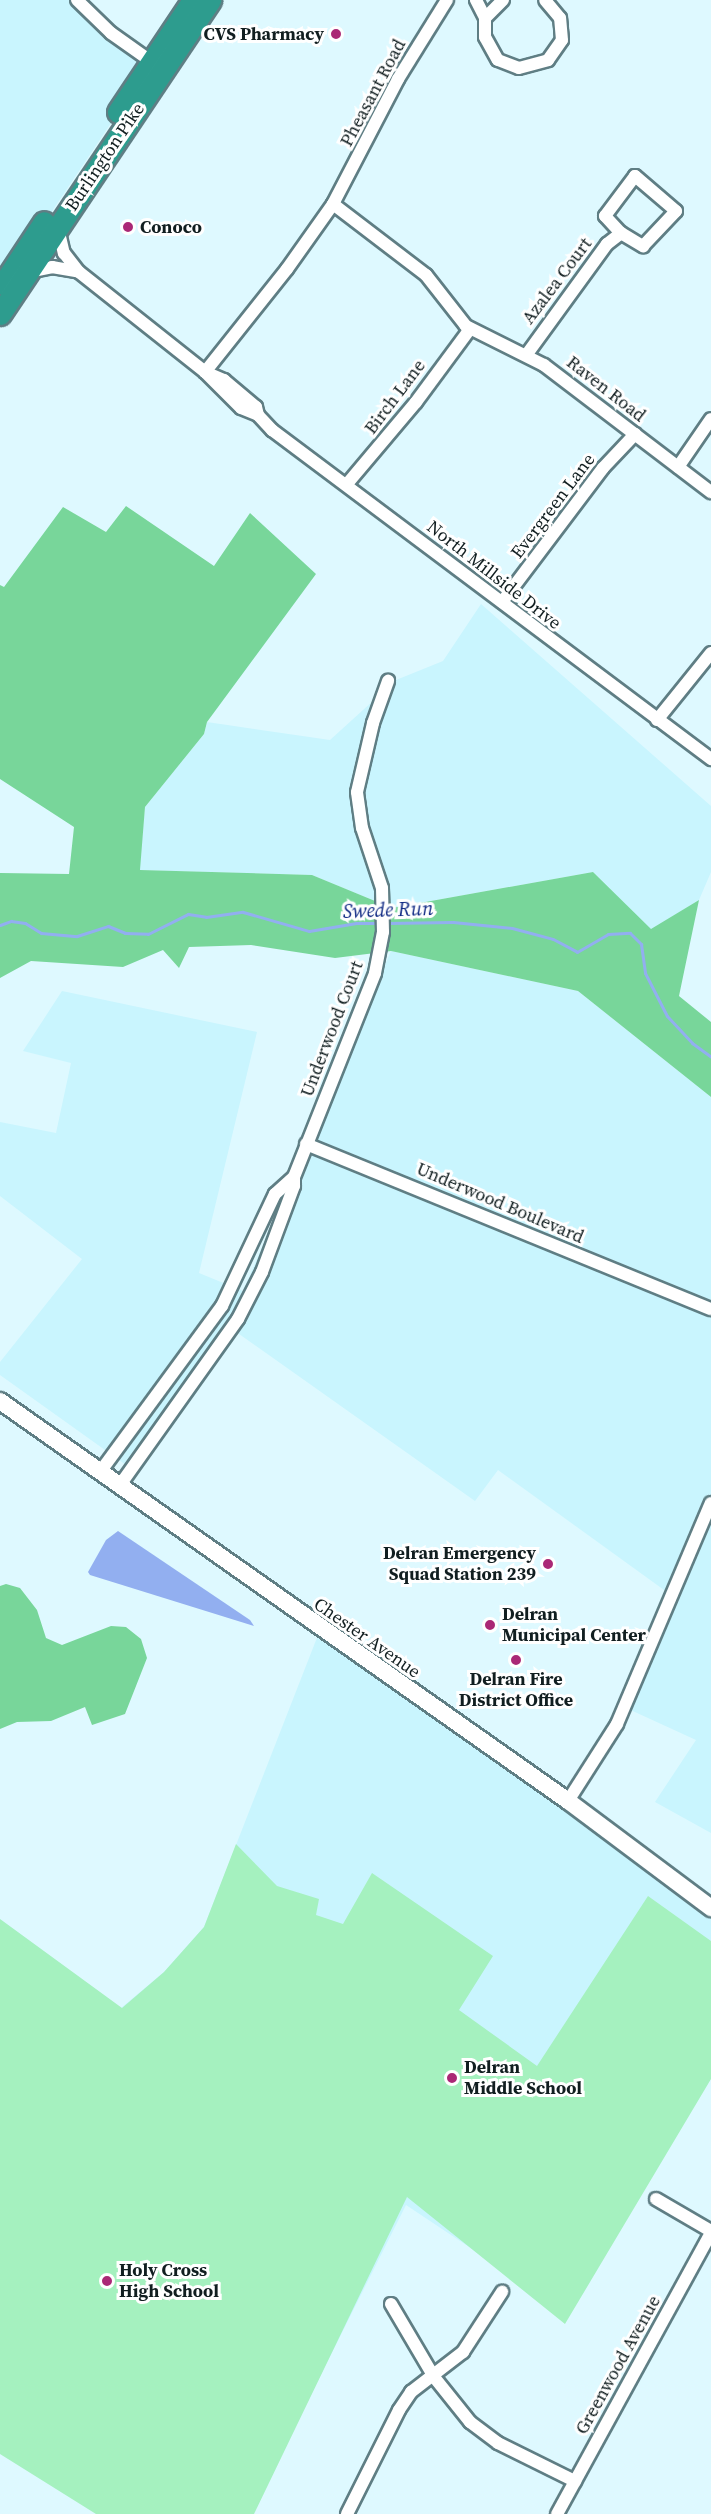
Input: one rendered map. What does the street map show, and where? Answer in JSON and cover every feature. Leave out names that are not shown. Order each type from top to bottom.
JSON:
[{"type":"highway","name":"Burlington Pike","points":[[0,289],[152,62],[206,1]]},
{"type":"highway","name":"Burlington Pike","points":[[0,314],[206,1]]},
{"type":"street","points":[[77,0],[111,33],[152,62]]},
{"type":"street","name":"Pheasant Road","points":[[205,372],[287,269],[333,204],[412,54],[447,0]]},
{"type":"street","points":[[476,0],[485,18],[485,37],[498,60],[519,68],[539,65],[553,57],[562,33],[556,12],[545,0]]},
{"type":"street","points":[[485,18],[503,0]]},
{"type":"street","points":[[636,176],[676,211],[643,246],[621,233],[605,216],[636,176]]},
{"type":"street","points":[[333,204],[426,275],[470,329]]},
{"type":"street","name":"North Millside Drive","points":[[58,228],[64,254],[79,272],[205,372],[240,408],[258,415],[272,430],[711,759]]},
{"type":"street","name":"Azalea Court","points":[[527,354],[601,251],[621,233]]},
{"type":"street","points":[[28,273],[43,267],[79,272]]},
{"type":"street","name":"Raven Road","points":[[470,329],[527,354],[711,492]]},
{"type":"street","name":"Birch Lane","points":[[347,484],[416,402],[470,329]]},
{"type":"street","points":[[678,467],[711,419]]},
{"type":"street","name":"Evergreen Lane","points":[[502,602],[603,468],[635,434]]},
{"type":"street","points":[[657,720],[711,653]]},
{"type":"street","name":"Underwood Court","points":[[306,1144],[375,973],[383,932],[382,888],[362,828],[357,792],[373,723],[388,681]]},
{"type":"street","points":[[120,1485],[238,1319],[262,1272],[294,1186],[294,1177],[306,1144]]},
{"type":"street","name":"Underwood Boulevard","points":[[306,1144],[711,1309]]},
{"type":"street","points":[[100,1472],[222,1306],[275,1194],[294,1177]]},
{"type":"street","name":"Chester Avenue","points":[[0,1401],[568,1802],[711,1908]]},
{"type":"street","points":[[568,1802],[617,1724],[711,1503]]},
{"type":"street","points":[[656,2199],[711,2232]]},
{"type":"street","name":"Greenwood Avenue","points":[[557,2514],[711,2232]]},
{"type":"street","points":[[346,2514],[399,2410],[411,2392],[434,2377],[463,2352],[502,2292]]},
{"type":"street","points":[[391,2304],[434,2377],[470,2422],[498,2443],[575,2481]]},
{"type":"shaded area","points":[[0,0],[77,0],[152,62],[0,289]]},
{"type":"shaded area","points":[[481,604],[711,806],[711,872],[699,900],[651,930],[593,872],[392,908],[312,875],[139,870],[145,807],[204,734],[207,722],[330,740],[396,680],[443,661]]},
{"type":"shaded area","points":[[391,951],[578,991],[711,1097],[711,1833],[655,1802],[696,1740],[624,1707],[671,1595],[498,1470],[475,1501],[225,1324],[126,1465],[0,1375],[0,1362],[82,1259],[0,1196],[0,1122],[56,1133],[71,1063],[23,1051],[62,991],[257,1032],[199,1273],[243,1291]]},
{"type":"shaded area","name":"Delran Middle School","points":[[320,1630],[711,1908],[711,2023],[559,2307],[406,2205],[251,2514],[0,1919],[121,2008],[164,1972],[204,1927]]},
{"type":"green space","points":[[126,506],[214,566],[250,513],[316,574],[207,722],[204,734],[145,807],[140,870],[312,875],[392,908],[593,872],[651,929],[699,900],[679,996],[711,1022],[711,1097],[578,991],[391,951],[335,958],[251,945],[189,947],[179,968],[163,950],[123,967],[31,961],[0,978],[0,873],[69,874],[74,827],[0,779],[0,585],[4,587],[63,507],[106,532]]},
{"type":"green space","points":[[6,1584],[20,1588],[37,1610],[46,1638],[62,1645],[111,1626],[126,1627],[141,1639],[147,1658],[125,1714],[92,1725],[85,1707],[51,1721],[17,1722],[0,1729],[0,1586]]},
{"type":"green space","name":"Delran Middle School","points":[[236,1844],[277,1886],[319,1899],[316,1915],[343,1924],[372,1873],[493,1956],[459,2010],[537,2066],[648,1896],[711,1941],[711,2079],[565,2324],[407,2197],[254,2514],[96,2514],[0,2454],[0,1919],[122,2008],[164,1972],[204,1927]]},
{"type":"water","points":[[118,1531],[250,1620],[254,1626],[90,1575],[88,1572],[106,1540]]},
{"type":"waterway","name":"Swede Run","points":[[0,925],[11,921],[25,923],[41,933],[77,936],[108,926],[125,933],[148,934],[188,914],[206,917],[243,912],[309,931],[356,923],[380,923]]},
{"type":"waterway","name":"Swede Run","points":[[387,923],[453,922],[512,928],[553,939],[577,952],[608,934],[630,933],[641,944],[645,973],[667,1016],[692,1043],[711,1057]]},
{"type":"place","name":"CVS Pharmacy","points":[[336,34]]},
{"type":"place","name":"Conoco","points":[[128,227]]},
{"type":"place","name":"Delran Emergency Squad Station 239","points":[[548,1564]]},
{"type":"place","name":"Delran Municipal Center","points":[[490,1625]]},
{"type":"place","name":"Delran Fire District Office","points":[[516,1660]]},
{"type":"place","name":"Delran Middle School","points":[[452,2078]]},
{"type":"place","name":"Holy Cross High School","points":[[107,2281]]}]
